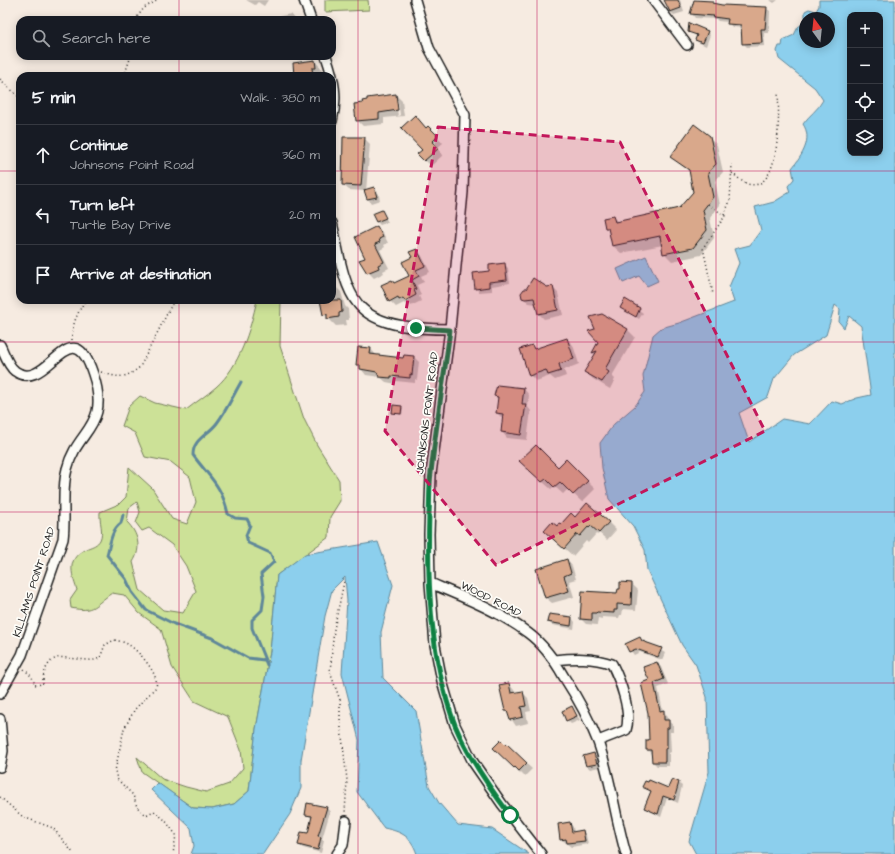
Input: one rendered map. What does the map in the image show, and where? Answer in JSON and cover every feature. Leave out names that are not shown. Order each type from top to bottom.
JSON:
[{"type":"street","points":[[304,0],[310,16]]},
{"type":"street","name":"JOHNSONS POINT ROAD","points":[[415,0],[429,48],[465,115],[463,192],[450,330],[430,474],[430,583],[435,645],[442,680],[455,725],[473,762],[502,804],[541,854]]},
{"type":"street","points":[[653,0],[686,45]]},
{"type":"street","points":[[327,60],[331,72]]},
{"type":"street","points":[[336,238],[347,280],[357,304],[365,313],[381,320],[404,326],[450,330]]},
{"type":"street","points":[[0,345],[14,370],[23,376],[33,375],[43,370],[61,352],[72,348]]},
{"type":"street","name":"KILLAMS POINT ROAD","points":[[0,694],[19,663],[63,539],[65,522],[65,481],[69,460],[98,414],[97,393],[92,369],[85,354],[80,350],[72,348]]},
{"type":"street","name":"WOOD ROAD","points":[[430,583],[503,616],[529,633],[554,660],[577,697],[598,741],[611,787],[617,821],[626,854]]},
{"type":"street","points":[[554,660],[582,657],[598,659],[612,664],[621,682],[628,722],[626,730],[598,741]]},
{"type":"street","points":[[0,719],[3,751],[0,767]]},
{"type":"street","points":[[337,854],[343,845],[346,821]]},
{"type":"path","points":[[138,16],[144,8],[158,0]]},
{"type":"path","points":[[125,72],[130,60]]},
{"type":"path","points":[[0,79],[16,94]]},
{"type":"path","points":[[732,174],[748,184],[756,184],[769,176],[779,137],[778,92]]},
{"type":"path","points":[[712,294],[703,248],[724,215],[730,201],[732,164]]},
{"type":"path","points":[[708,204],[724,215]]},
{"type":"path","points":[[72,348],[72,327],[78,312],[83,304]]},
{"type":"path","points":[[92,369],[120,377],[130,374],[140,367],[172,304]]},
{"type":"path","points":[[344,582],[334,629],[330,672],[340,700],[340,719],[343,729],[347,780],[345,798],[346,821]]},
{"type":"path","points":[[19,663],[32,677],[35,685],[40,686],[43,684],[42,677],[52,660],[58,658],[94,660],[100,658],[105,645],[114,640],[130,645],[151,669],[158,683],[135,709],[124,728],[118,751],[118,764],[115,771],[117,779],[133,795],[137,807],[146,815],[154,811],[164,820],[176,835],[173,854]]},
{"type":"path","points":[[0,797],[23,817],[53,828],[74,854]]},
{"type":"highlighted area","points":[[438,127],[620,142],[765,431],[496,565],[385,431]]},
{"type":"green space","points":[[325,0],[368,0],[369,10],[325,12]]},
{"type":"green space","points":[[256,304],[281,304],[280,346],[304,419],[317,445],[339,480],[340,501],[330,517],[329,537],[277,575],[270,652],[256,729],[249,791],[234,804],[212,809],[193,808],[142,772],[137,757],[162,779],[186,787],[206,792],[229,784],[243,768],[241,750],[228,717],[194,701],[172,667],[161,629],[139,613],[124,595],[112,593],[89,609],[71,608],[70,600],[77,590],[73,577],[72,566],[76,556],[100,540],[102,534],[100,512],[119,504],[126,497],[129,467],[152,488],[172,519],[187,524],[196,502],[190,477],[171,462],[145,457],[135,433],[122,426],[129,406],[140,396],[155,403],[186,410],[216,387],[232,369],[247,335]],"holes":[[[137,502],[140,512],[136,523],[142,531],[149,528],[172,545],[186,566],[196,591],[183,613],[163,610],[140,590],[133,562],[136,557],[138,541],[134,531],[127,522],[129,508]]]},
{"type":"water","points":[[819,0],[895,0],[895,854],[696,854],[689,841],[709,772],[707,697],[696,665],[682,645],[647,570],[645,550],[633,526],[609,499],[602,468],[600,443],[614,424],[635,406],[645,392],[643,376],[653,335],[661,328],[679,323],[734,302],[729,287],[739,263],[734,249],[750,245],[761,230],[755,207],[774,202],[790,192],[788,186],[794,179],[792,168],[803,153],[807,141],[806,130],[803,124],[819,107],[823,100],[815,88],[779,59],[777,51],[779,46],[782,46],[783,40],[794,35],[799,26],[799,48],[835,48],[835,12],[805,12],[809,9],[816,11],[819,6]],"holes":[[[835,305],[840,309],[839,322],[844,328],[849,316],[861,326],[871,395],[857,398],[842,404],[832,401],[810,424],[782,419],[749,442],[739,413],[768,397],[774,379],[794,355],[826,335]]]},
{"type":"water","points":[[646,256],[658,281],[647,286],[639,276],[623,283],[617,269]]},
{"type":"water","points":[[378,542],[393,585],[381,632],[383,678],[416,711],[429,786],[439,803],[458,825],[492,829],[529,854],[417,854],[409,839],[401,833],[384,828],[357,792],[359,740],[342,673],[347,601],[345,577],[332,590],[325,616],[301,760],[301,788],[290,814],[263,854],[191,854],[194,846],[191,828],[151,790],[158,783],[193,808],[212,809],[234,804],[249,791],[256,729],[270,652],[277,575],[305,554]]},
{"type":"building","points":[[664,0],[678,0],[681,8],[670,12]]},
{"type":"building","points":[[694,0],[712,1],[712,3],[722,5],[767,7],[765,29],[761,29],[762,43],[742,44],[741,25],[727,24],[728,19],[690,14]]},
{"type":"building","points":[[689,23],[708,31],[703,43],[695,40],[697,35],[688,32]]},
{"type":"building","points":[[315,60],[316,68],[312,68],[312,72],[294,72],[293,63]]},
{"type":"building","points":[[396,94],[398,110],[379,113],[379,119],[356,121],[354,104],[363,103],[362,101],[367,100],[367,98]]},
{"type":"building","points":[[415,115],[426,128],[428,126],[438,136],[432,142],[439,148],[424,161],[417,154],[422,150],[401,128]]},
{"type":"building","points":[[694,124],[710,136],[716,164],[708,173],[713,197],[703,210],[707,230],[693,248],[663,254],[660,236],[612,246],[608,228],[605,228],[603,218],[613,216],[615,222],[679,208],[693,192],[689,170],[670,157]]},
{"type":"building","points":[[343,137],[365,137],[361,186],[342,185]]},
{"type":"building","points":[[374,187],[377,197],[367,199],[364,190]]},
{"type":"building","points":[[382,210],[386,218],[376,222],[372,214]]},
{"type":"building","points":[[377,226],[383,237],[379,239],[380,242],[375,244],[384,262],[378,265],[379,268],[367,273],[359,260],[365,258],[355,237]]},
{"type":"building","points":[[417,249],[425,266],[416,270],[419,276],[412,280],[416,289],[414,290],[416,295],[405,301],[403,298],[399,300],[398,297],[389,302],[381,285],[392,280],[394,283],[409,276],[402,262],[412,257],[409,252]]},
{"type":"building","points":[[505,263],[507,280],[489,282],[489,287],[475,289],[473,273],[489,271],[489,265]]},
{"type":"building","points":[[533,278],[547,287],[553,286],[558,310],[538,314],[534,298],[522,298],[521,293],[524,289],[526,289]]},
{"type":"building","points":[[625,299],[640,308],[636,317],[620,308]]},
{"type":"building","points":[[336,300],[341,300],[342,312],[339,313],[339,317],[327,319],[327,314],[323,315],[321,304],[336,304]]},
{"type":"building","points":[[602,314],[628,329],[605,369],[609,372],[602,382],[584,372],[597,351],[592,353],[598,342],[588,331],[595,329],[590,317]]},
{"type":"building","points":[[567,338],[574,359],[559,364],[561,371],[548,375],[546,370],[529,376],[520,349],[532,345],[534,349]]},
{"type":"building","points":[[358,347],[371,348],[370,354],[403,358],[404,355],[414,356],[412,375],[410,374],[410,378],[391,376],[391,378],[379,377],[377,372],[360,369],[360,365],[356,365]]},
{"type":"building","points":[[497,385],[524,388],[522,404],[526,404],[521,435],[501,432],[503,414],[496,413],[498,397],[494,396]]},
{"type":"building","points":[[393,405],[402,406],[401,414],[392,413]]},
{"type":"building","points":[[536,445],[558,467],[566,459],[588,481],[573,495],[560,482],[554,487],[546,479],[542,482],[519,461]]},
{"type":"building","points":[[587,503],[609,522],[599,533],[591,526],[589,528],[588,527],[580,536],[577,534],[564,549],[544,531],[552,522],[557,526],[559,523],[561,524],[571,513],[575,517]]},
{"type":"building","points":[[567,559],[571,573],[564,576],[569,591],[545,598],[536,569]]},
{"type":"building","points":[[620,582],[632,583],[631,605],[617,604],[617,610],[614,610],[614,613],[597,612],[592,613],[592,620],[580,619],[582,591],[617,593],[618,589],[620,589]]},
{"type":"building","points":[[549,614],[572,617],[571,626],[547,622]]},
{"type":"building","points":[[640,637],[642,641],[662,648],[658,657],[636,649],[629,652],[625,644]]},
{"type":"building","points":[[657,662],[664,679],[654,683],[660,711],[664,710],[664,720],[669,720],[669,728],[667,728],[667,748],[665,749],[665,762],[652,762],[651,750],[646,750],[646,740],[649,740],[648,713],[641,683],[649,680],[643,667]]},
{"type":"building","points":[[509,683],[511,693],[523,691],[526,706],[521,707],[523,717],[510,720],[507,711],[505,711],[499,685]]},
{"type":"building","points":[[572,706],[577,716],[566,721],[562,711]]},
{"type":"building","points":[[501,740],[527,763],[519,771],[493,748]]},
{"type":"building","points":[[594,753],[597,764],[586,766],[583,756]]},
{"type":"building","points":[[672,779],[679,782],[674,800],[663,796],[658,814],[644,808],[651,791],[642,787],[645,781],[648,782],[649,780],[668,788]]},
{"type":"building","points":[[307,803],[327,807],[318,836],[321,837],[318,850],[298,845],[301,832],[308,833],[312,816],[305,815]]},
{"type":"building","points":[[570,822],[572,832],[583,830],[585,841],[567,843],[566,839],[560,840],[558,824]]},
{"type":"waterway","points":[[241,382],[217,423],[195,445],[193,455],[219,488],[228,514],[235,518],[247,519],[250,525],[246,535],[248,543],[270,553],[274,562],[261,574],[264,596],[262,610],[252,620],[252,628],[267,665]]},
{"type":"waterway","points":[[123,515],[121,523],[113,534],[107,555],[126,579],[132,592],[146,610],[174,624],[212,638],[248,658],[264,660]]},
{"type":"route","points":[[416,328],[450,330],[430,474],[430,583],[435,645],[442,680],[455,725],[473,762],[510,815]]}]
